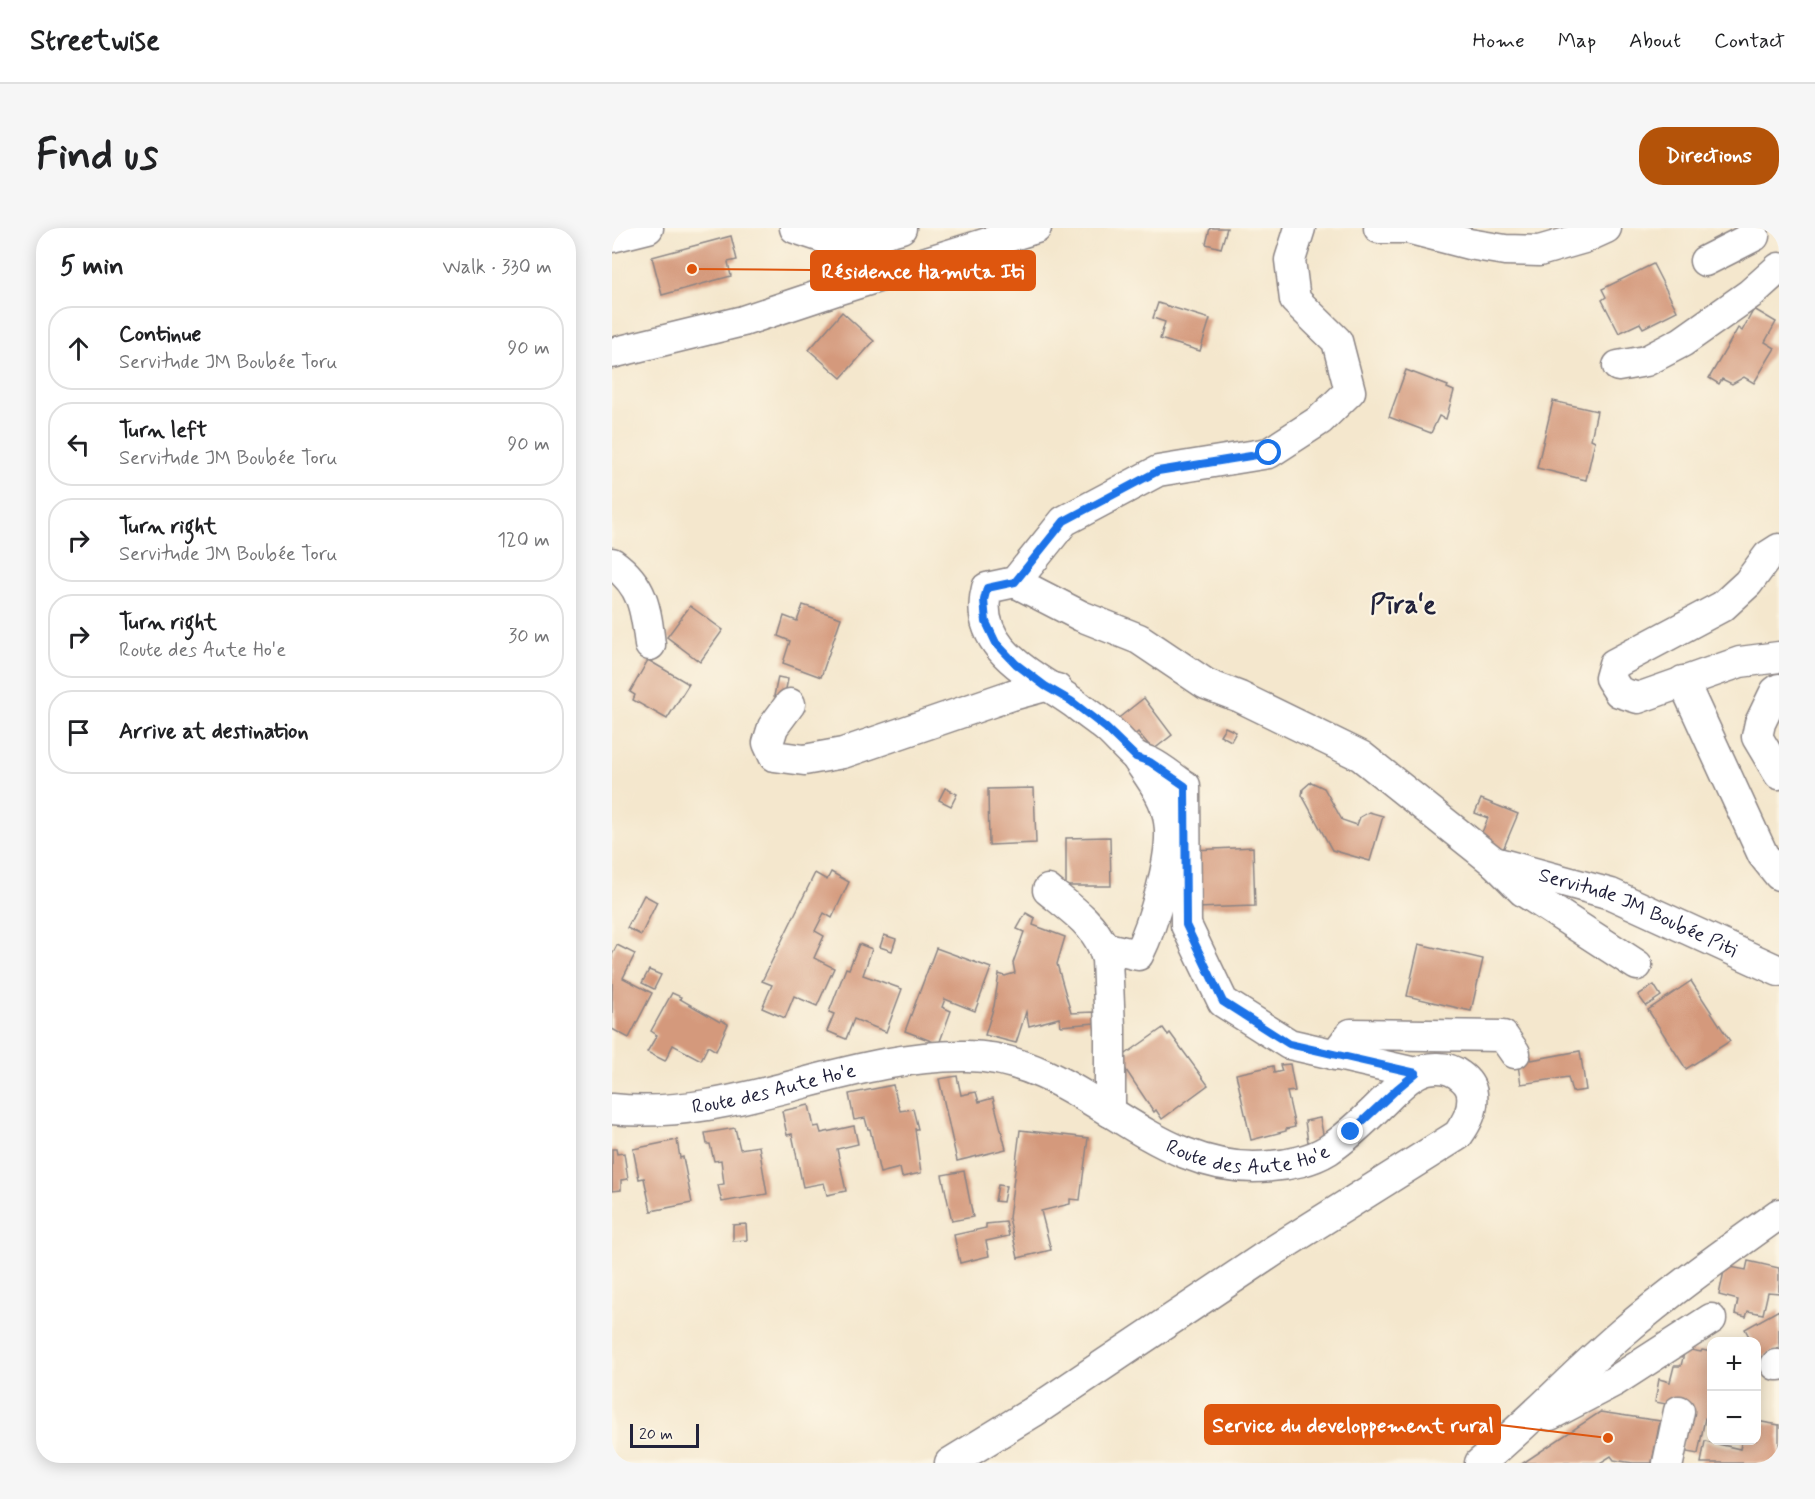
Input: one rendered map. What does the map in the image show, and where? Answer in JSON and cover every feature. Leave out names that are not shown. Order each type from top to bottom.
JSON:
[{"type":"street","points":[[612,237],[648,228]]},
{"type":"street","points":[[795,228],[834,242],[844,242],[901,228]]},
{"type":"street","points":[[612,353],[743,321],[1036,228]]},
{"type":"street","points":[[1103,947],[1137,955],[1146,938],[1165,872],[1170,845],[1170,822],[1164,801],[1136,757],[1106,728],[1016,664],[996,643],[986,622],[984,600],[987,588],[1015,582],[1064,521],[1158,471],[1269,453],[1320,420],[1350,392],[1337,341],[1295,300],[1290,260],[1300,228]]},
{"type":"street","points":[[1379,228],[1407,228],[1469,244],[1505,250],[1539,251],[1584,238],[1606,228]]},
{"type":"street","points":[[1705,261],[1756,238]]},
{"type":"street","points":[[1618,366],[1646,361],[1682,342],[1750,294],[1779,268]]},
{"type":"street","points":[[1779,549],[1768,556],[1748,583],[1723,606],[1614,664],[1610,678],[1619,692],[1638,698],[1740,662],[1779,657]]},
{"type":"street","points":[[612,563],[626,573],[640,593],[647,618],[650,645]]},
{"type":"street","points":[[1015,582],[1081,616],[1139,639],[1206,684],[1240,697],[1361,756],[1494,862],[1523,891],[1637,965]]},
{"type":"street","points":[[1683,681],[1763,855],[1779,875]]},
{"type":"street","points":[[790,704],[772,727],[768,743],[774,756],[804,760],[843,753],[957,712],[1045,686],[1096,697],[1118,711]]},
{"type":"street","points":[[1779,690],[1775,692],[1760,723],[1757,737],[1779,774]]},
{"type":"street","points":[[950,1463],[1033,1412],[1275,1250],[1458,1135],[1467,1122],[1473,1106],[1472,1091],[1466,1080],[1454,1071],[1437,1068],[1416,1073],[1289,1044],[1223,1002],[1186,925],[1185,786],[1150,762],[1136,757]]},
{"type":"street","name":"Servitude JM Boubée Piti","points":[[1494,862],[1611,894],[1779,971]]},
{"type":"street","points":[[1048,890],[1096,932],[1107,959],[1110,1112]]},
{"type":"street","points":[[1335,1055],[1351,1034],[1503,1036],[1515,1053]]},
{"type":"street","name":"Route des Aute Ho'e","points":[[612,1109],[632,1112],[710,1105],[909,1060],[968,1056],[997,1058],[1029,1067],[1056,1079],[1171,1149],[1216,1164],[1251,1168],[1291,1164],[1326,1152],[1416,1073]]},
{"type":"street","points":[[1480,1463],[1516,1434],[1622,1333],[1721,1255],[1779,1214]]},
{"type":"street","points":[[1516,1434],[1615,1381],[1711,1319]]},
{"type":"street","points":[[1668,1463],[1679,1411]]},
{"type":"building","points":[[1210,228],[1227,228],[1221,248],[1206,244]]},
{"type":"building","points":[[731,236],[737,260],[728,262],[731,276],[662,295],[652,257]]},
{"type":"building","points":[[1653,264],[1677,311],[1643,328],[1640,323],[1619,333],[1602,300],[1606,297],[1602,289]]},
{"type":"building","points":[[1158,303],[1210,319],[1200,351],[1160,339],[1165,322],[1153,318]]},
{"type":"building","points":[[1754,309],[1776,322],[1765,342],[1775,348],[1754,383],[1744,377],[1732,384],[1722,379],[1719,384],[1709,378],[1738,328],[1742,331]]},
{"type":"building","points":[[842,312],[874,341],[841,378],[809,350]]},
{"type":"building","points":[[1406,370],[1448,386],[1447,388],[1454,391],[1446,419],[1439,416],[1431,433],[1389,417]]},
{"type":"building","points":[[1553,401],[1597,411],[1591,439],[1595,441],[1586,480],[1537,468]]},
{"type":"building","points":[[803,605],[841,618],[821,677],[783,663],[790,641],[778,636],[784,616],[797,621]]},
{"type":"building","points":[[690,606],[723,630],[700,662],[667,637]]},
{"type":"building","points":[[648,660],[689,684],[667,719],[633,700],[635,695],[630,692]]},
{"type":"building","points":[[778,677],[788,679],[784,698],[774,696]]},
{"type":"building","points":[[1144,698],[1172,735],[1153,750],[1138,732],[1131,738],[1116,720]]},
{"type":"building","points":[[1225,727],[1236,732],[1231,741],[1220,735]]},
{"type":"building","points":[[1311,782],[1324,788],[1342,820],[1357,825],[1360,817],[1369,812],[1383,816],[1370,861],[1332,850],[1302,795],[1303,789]]},
{"type":"building","points":[[945,788],[957,794],[951,806],[939,800]]},
{"type":"building","points":[[1034,788],[1036,843],[989,845],[988,789]]},
{"type":"building","points":[[1481,799],[1518,814],[1502,852],[1478,842],[1488,818],[1475,813]]},
{"type":"building","points":[[1110,837],[1111,886],[1066,886],[1066,838]]},
{"type":"building","points":[[1253,847],[1255,906],[1196,908],[1194,850]]},
{"type":"building","points":[[831,872],[849,882],[832,918],[824,913],[815,931],[824,936],[814,958],[834,968],[817,1006],[794,996],[785,1018],[762,1008],[772,985],[762,981],[815,873],[827,880]]},
{"type":"building","points":[[644,895],[657,902],[641,935],[627,928]]},
{"type":"building","points":[[1026,913],[1035,918],[1033,925],[1065,937],[1057,964],[1071,1013],[1094,1012],[1095,1023],[1061,1026],[1059,1018],[1029,1026],[1026,1012],[1016,1043],[985,1035],[994,1006],[999,974],[1005,976],[1015,973],[1013,963],[1024,932],[1017,929]]},
{"type":"building","points":[[884,935],[896,939],[892,951],[880,947]]},
{"type":"building","points":[[859,944],[872,949],[863,975],[902,989],[886,1032],[854,1019],[846,1039],[827,1031],[834,1014],[829,1012],[846,968],[849,969]]},
{"type":"building","points":[[1419,944],[1483,959],[1471,1011],[1407,996]]},
{"type":"building","points":[[617,945],[635,954],[623,978],[652,993],[629,1038],[612,1029],[612,955]]},
{"type":"building","points":[[936,948],[991,968],[975,1011],[945,999],[942,1007],[951,1011],[939,1044],[905,1031]]},
{"type":"building","points":[[649,970],[661,975],[654,989],[642,983]]},
{"type":"building","points":[[1691,981],[1730,1041],[1686,1069],[1648,1010]]},
{"type":"building","points":[[1654,985],[1661,996],[1646,1006],[1638,995]]},
{"type":"building","points":[[672,993],[720,1022],[721,1020],[728,1024],[716,1051],[708,1046],[701,1060],[673,1045],[665,1061],[647,1052],[657,1035],[651,1031]]},
{"type":"building","points":[[1163,1028],[1168,1035],[1170,1033],[1208,1085],[1162,1119],[1156,1110],[1154,1112],[1124,1067],[1123,1056]]},
{"type":"building","points":[[1580,1051],[1586,1090],[1572,1092],[1568,1077],[1521,1084],[1517,1059],[1531,1057],[1531,1060]]},
{"type":"building","points":[[1290,1064],[1295,1091],[1287,1092],[1295,1127],[1251,1140],[1236,1074],[1273,1066],[1274,1073],[1282,1071],[1280,1065]]},
{"type":"building","points":[[957,1076],[961,1095],[976,1092],[979,1102],[993,1098],[1006,1149],[957,1161],[939,1079]]},
{"type":"building","points":[[893,1085],[900,1111],[913,1109],[918,1129],[915,1129],[921,1173],[902,1177],[900,1168],[880,1173],[870,1129],[868,1129],[865,1118],[854,1120],[849,1094]]},
{"type":"building","points":[[809,1105],[814,1127],[819,1126],[821,1133],[854,1126],[858,1144],[837,1149],[846,1191],[827,1195],[824,1183],[803,1187],[792,1134],[787,1135],[782,1111]]},
{"type":"building","points":[[1320,1118],[1324,1139],[1308,1142],[1305,1121]]},
{"type":"building","points":[[735,1128],[740,1149],[759,1146],[767,1194],[722,1202],[718,1185],[724,1184],[721,1160],[714,1161],[705,1133]]},
{"type":"building","points":[[1020,1130],[1088,1138],[1080,1200],[1070,1199],[1070,1204],[1041,1211],[1051,1250],[1018,1258],[1009,1218]]},
{"type":"building","points":[[677,1140],[680,1158],[683,1157],[692,1203],[651,1211],[644,1178],[639,1179],[633,1149]]},
{"type":"building","points":[[612,1149],[616,1149],[617,1154],[624,1153],[628,1179],[621,1180],[621,1190],[612,1191]]},
{"type":"building","points":[[964,1171],[973,1217],[952,1221],[942,1175]]},
{"type":"building","points":[[998,1185],[1006,1186],[1003,1202],[995,1201]]},
{"type":"building","points":[[1006,1222],[1009,1236],[986,1241],[989,1256],[960,1263],[954,1235],[986,1228],[986,1224]]},
{"type":"building","points":[[746,1224],[747,1240],[733,1241],[733,1225]]},
{"type":"building","points":[[1748,1261],[1779,1268],[1779,1293],[1768,1292],[1763,1314],[1748,1311],[1746,1317],[1735,1314],[1738,1300],[1719,1295],[1725,1266],[1746,1270]]},
{"type":"building","points":[[1779,1310],[1779,1348],[1762,1358],[1761,1337],[1749,1337],[1745,1329]]},
{"type":"building","points":[[1685,1349],[1707,1351],[1707,1418],[1705,1418],[1698,1454],[1681,1451],[1688,1408],[1655,1402],[1659,1379],[1670,1382],[1674,1366],[1681,1366]]},
{"type":"building","points":[[1600,1412],[1660,1421],[1652,1463],[1614,1460],[1611,1456],[1600,1463],[1523,1463]]},
{"type":"building","points":[[1761,1422],[1779,1425],[1779,1463],[1701,1463],[1705,1441],[1707,1445],[1722,1445],[1740,1449],[1741,1445],[1761,1445]]},
{"type":"place","name":"Résidence Hamuta Iti","points":[[692,269]]},
{"type":"place","name":"Service du developpement rural","points":[[1608,1438]]},
{"type":"district","name":"Pīraʻe","points":[[1403,606]]},
{"type":"route","points":[[1269,453],[1158,471],[1064,521],[1015,582],[987,588],[984,600],[986,622],[996,643],[1016,664],[1106,728],[1136,757],[1150,762],[1185,786],[1186,925],[1223,1002],[1289,1044],[1416,1073],[1351,1132]]}]
